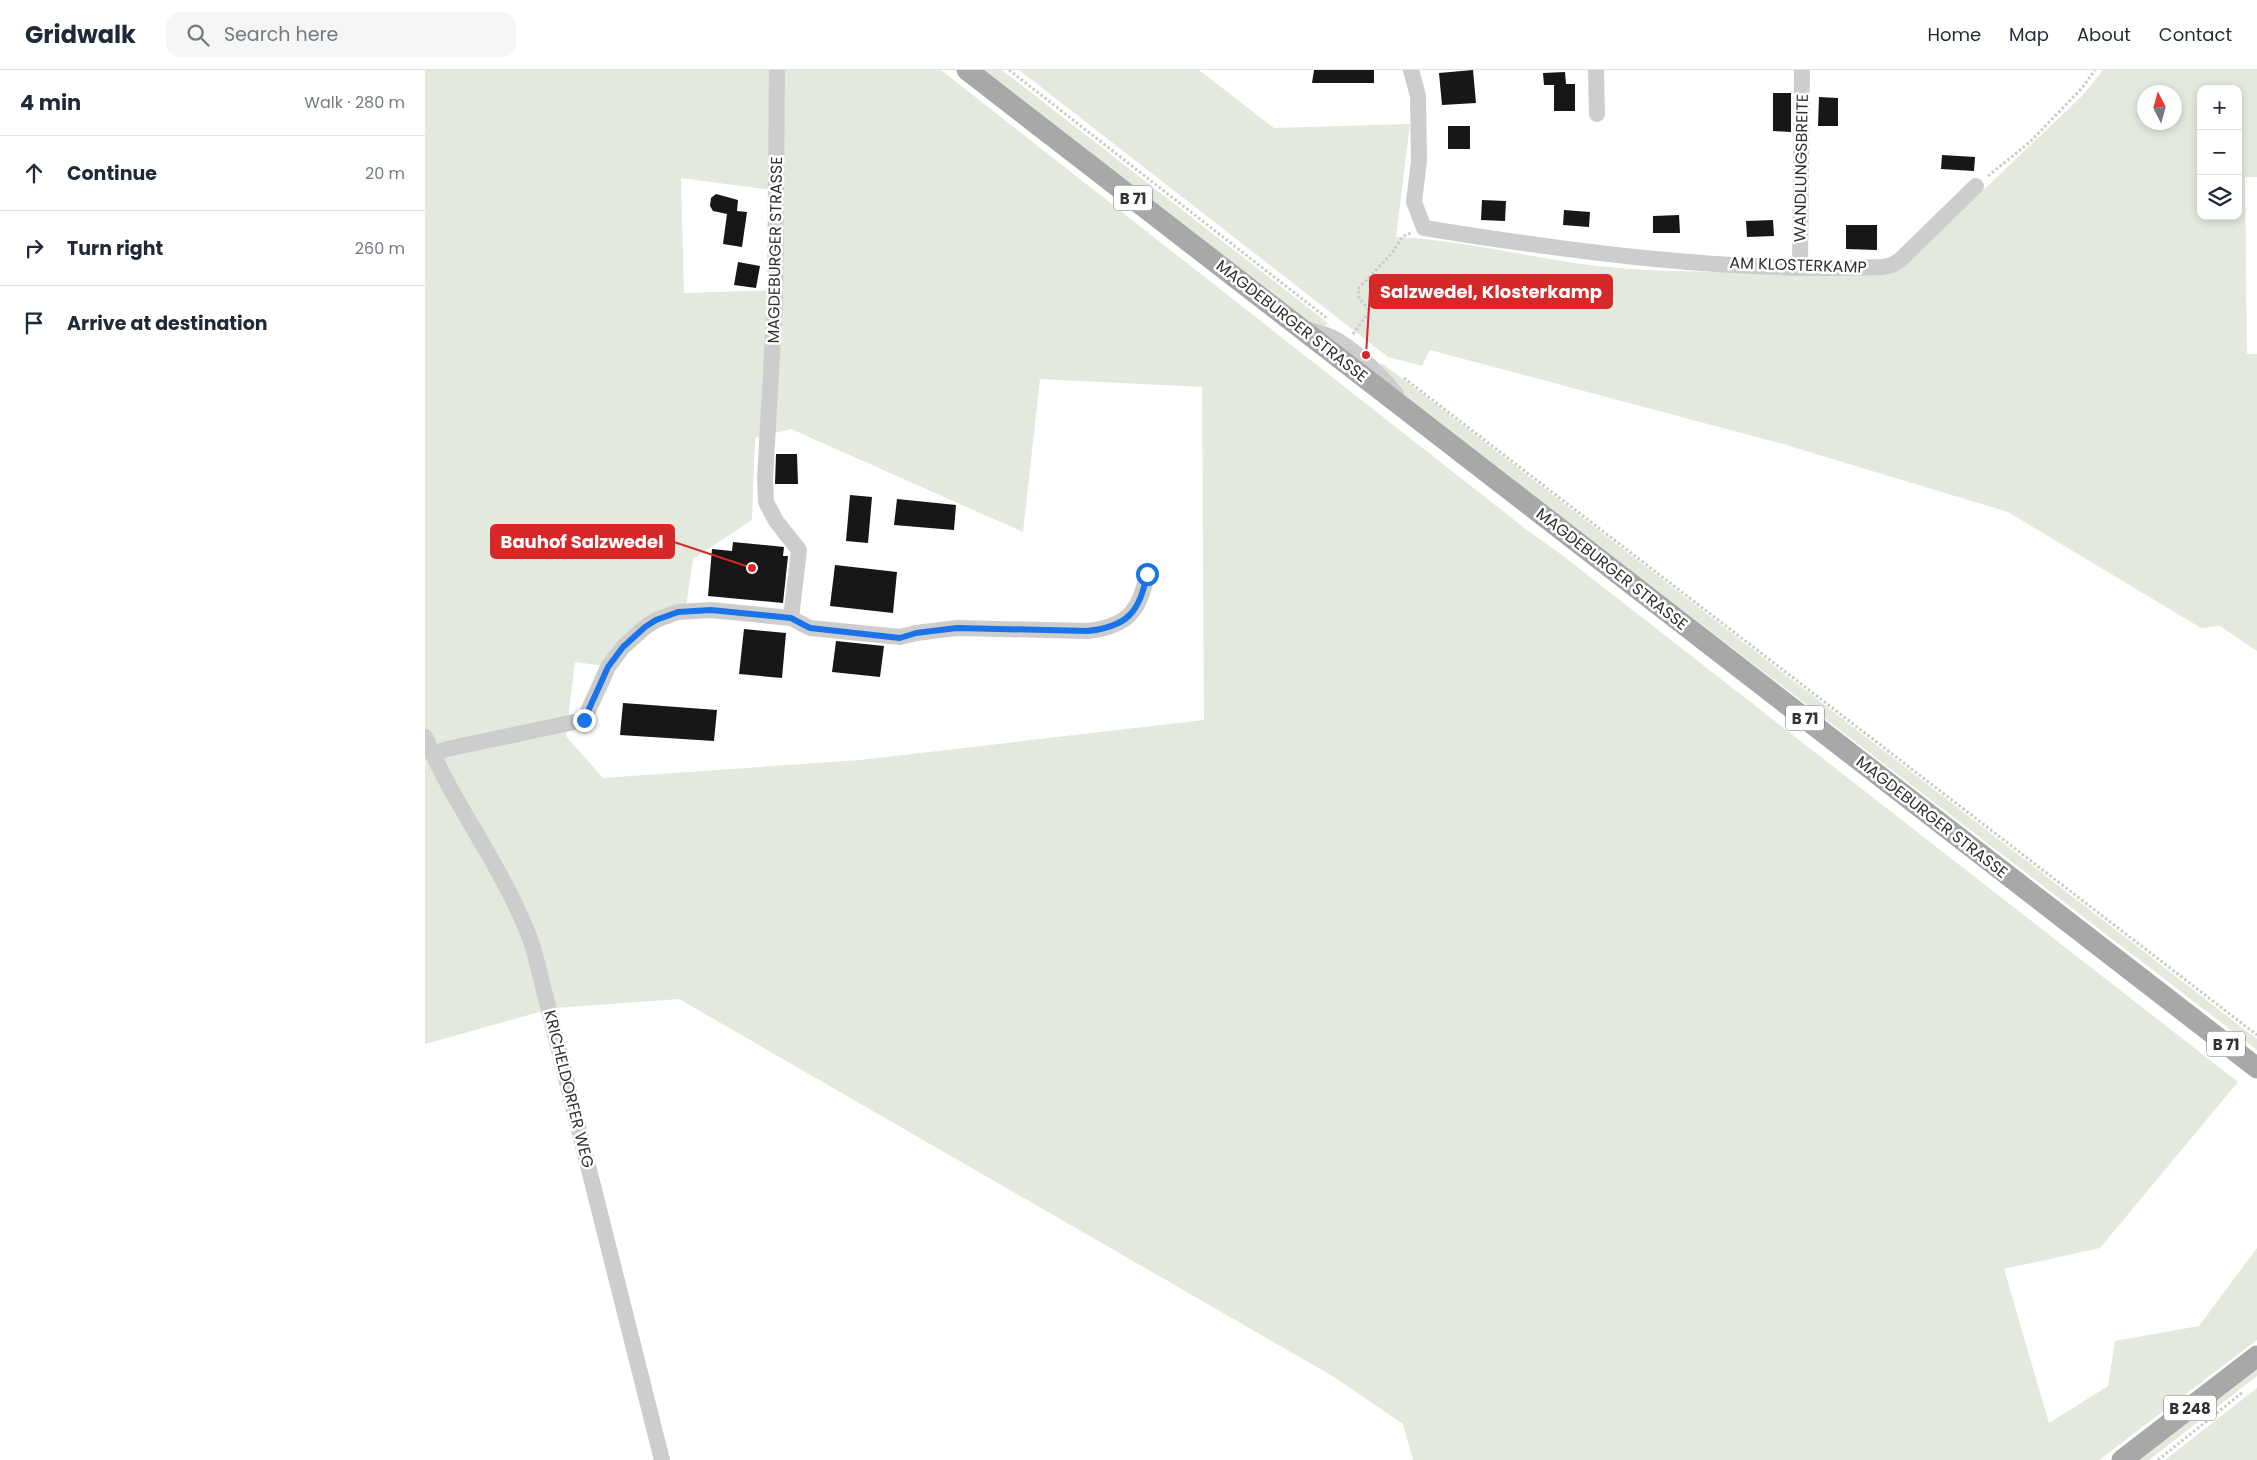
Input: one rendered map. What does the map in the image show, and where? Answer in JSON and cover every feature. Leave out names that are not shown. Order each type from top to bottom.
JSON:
[{"type":"main road","name":"MAGDEBURGER STRASSE","points":[[967,70],[2257,1068]]},
{"type":"main road","name":"B 248","points":[[2123,1460],[2257,1356]]},
{"type":"street","name":"MAGDEBURGER STRASSE","points":[[777,70],[775,300],[769,430],[766,453],[766,502],[775,521],[799,550],[791,618]]},
{"type":"street","points":[[1411,70],[1418,96],[1419,133],[1419,161],[1414,202],[1424,228]]},
{"type":"street","points":[[1596,70],[1597,114]]},
{"type":"street","name":"WANDLUNGSBREITE","points":[[1800,267],[1802,70]]},
{"type":"street","name":"AM KLOSTERKAMP","points":[[1424,228],[1555,249],[1718,263],[1871,268],[1893,265],[1976,186]]},
{"type":"street","points":[[433,754],[447,749],[584,720],[615,657],[632,637],[656,620],[678,612],[711,610],[791,618],[810,628],[900,638],[916,633],[957,628],[1087,631],[1121,624],[1135,610],[1144,591],[1147,574]]},
{"type":"street","name":"KRICHELDORFER WEG","points":[[425,737],[507,887],[533,947],[661,1460]]},
{"type":"path","points":[[1009,70],[1335,324]]},
{"type":"path","points":[[1976,186],[2030,142],[2083,88],[2095,70]]},
{"type":"path","points":[[1351,336],[1369,311],[1359,298],[1358,289],[1392,253],[1403,236],[1424,228]]},
{"type":"path","points":[[1398,373],[2257,1035]]},
{"type":"path","points":[[2158,1460],[2249,1387]]},
{"type":"shaded area","points":[[425,70],[941,70],[1527,530],[1558,552],[2238,1082],[2100,1248],[2004,1269],[2049,1423],[2108,1386],[2115,1341],[2199,1326],[2257,1248],[2257,1340],[2099,1460],[1413,1460],[1403,1424],[1334,1377],[679,999],[555,1008],[522,933],[543,1011],[425,1044]],"holes":[[[681,178],[778,191],[778,290],[684,293]],[[1040,379],[1202,387],[1204,720],[860,760],[603,778],[566,736],[575,662],[606,666],[686,607],[693,559],[752,520],[755,438],[791,429],[1023,532]]]},
{"type":"shaded area","points":[[983,70],[1002,70],[1328,323],[1315,326]]},
{"type":"shaded area","points":[[1019,70],[1199,70],[1274,128],[1410,124],[1396,237],[1472,245],[1598,266],[1713,272],[1904,266],[2084,94],[2103,70],[2257,70],[2257,177],[2245,177],[2247,354],[2257,354],[2257,651],[2220,626],[2201,628],[2008,512],[1783,444],[1430,350],[1422,366],[1388,357]]},
{"type":"shaded area","points":[[1382,363],[2257,1039],[2257,1050],[1409,400],[1378,367]]},
{"type":"shaded area","points":[[2257,1368],[2257,1376],[2149,1460],[2138,1460]]},
{"type":"shaded area","points":[[2257,1388],[2257,1460],[2165,1460]]},
{"type":"building","points":[[1314,70],[1374,70],[1374,83],[1312,83]]},
{"type":"building","points":[[1473,70],[1476,103],[1442,105],[1439,73]]},
{"type":"building","points":[[1565,72],[1566,84],[1575,84],[1575,111],[1554,111],[1554,85],[1544,85],[1543,73]]},
{"type":"building","points":[[1773,93],[1791,93],[1791,132],[1773,131]]},
{"type":"building","points":[[1819,97],[1838,98],[1838,126],[1818,126]]},
{"type":"building","points":[[1448,126],[1470,126],[1470,149],[1448,149]]},
{"type":"building","points":[[1942,155],[1975,157],[1974,171],[1941,169]]},
{"type":"building","points":[[716,194],[738,200],[737,211],[747,212],[742,247],[723,244],[727,214],[713,211],[710,206],[711,198]]},
{"type":"building","points":[[1482,200],[1506,201],[1505,221],[1481,220]]},
{"type":"building","points":[[1564,210],[1590,212],[1589,227],[1563,225]]},
{"type":"building","points":[[1679,215],[1680,233],[1653,233],[1653,216]]},
{"type":"building","points":[[1773,220],[1774,236],[1747,237],[1746,221]]},
{"type":"building","points":[[1846,225],[1877,225],[1877,250],[1846,249]]},
{"type":"building","points":[[738,262],[760,266],[756,288],[734,285]]},
{"type":"building","points":[[776,454],[797,454],[798,484],[775,484]]},
{"type":"building","points":[[850,495],[872,497],[868,543],[846,541]]},
{"type":"building","points":[[897,499],[956,505],[954,530],[894,525]]},
{"type":"building","points":[[733,542],[784,547],[783,556],[788,556],[783,603],[708,596],[712,549],[732,551]]},
{"type":"building","points":[[835,565],[897,572],[893,613],[830,606]]},
{"type":"building","points":[[744,629],[786,633],[782,678],[739,674]]},
{"type":"building","points":[[836,641],[884,646],[880,677],[832,672]]},
{"type":"building","points":[[623,703],[717,710],[714,741],[620,735]]},
{"type":"place","name":"Salzwedel, Klosterkamp","points":[[1366,355]]},
{"type":"place","name":"Bauhof Salzwedel","points":[[752,568]]},
{"type":"route","points":[[584,720],[608,667],[623,647],[632,637],[656,620],[678,612],[711,610],[791,618],[810,628],[900,638],[916,633],[957,628],[1087,631],[1121,624],[1135,610],[1144,591],[1147,574]]}]
